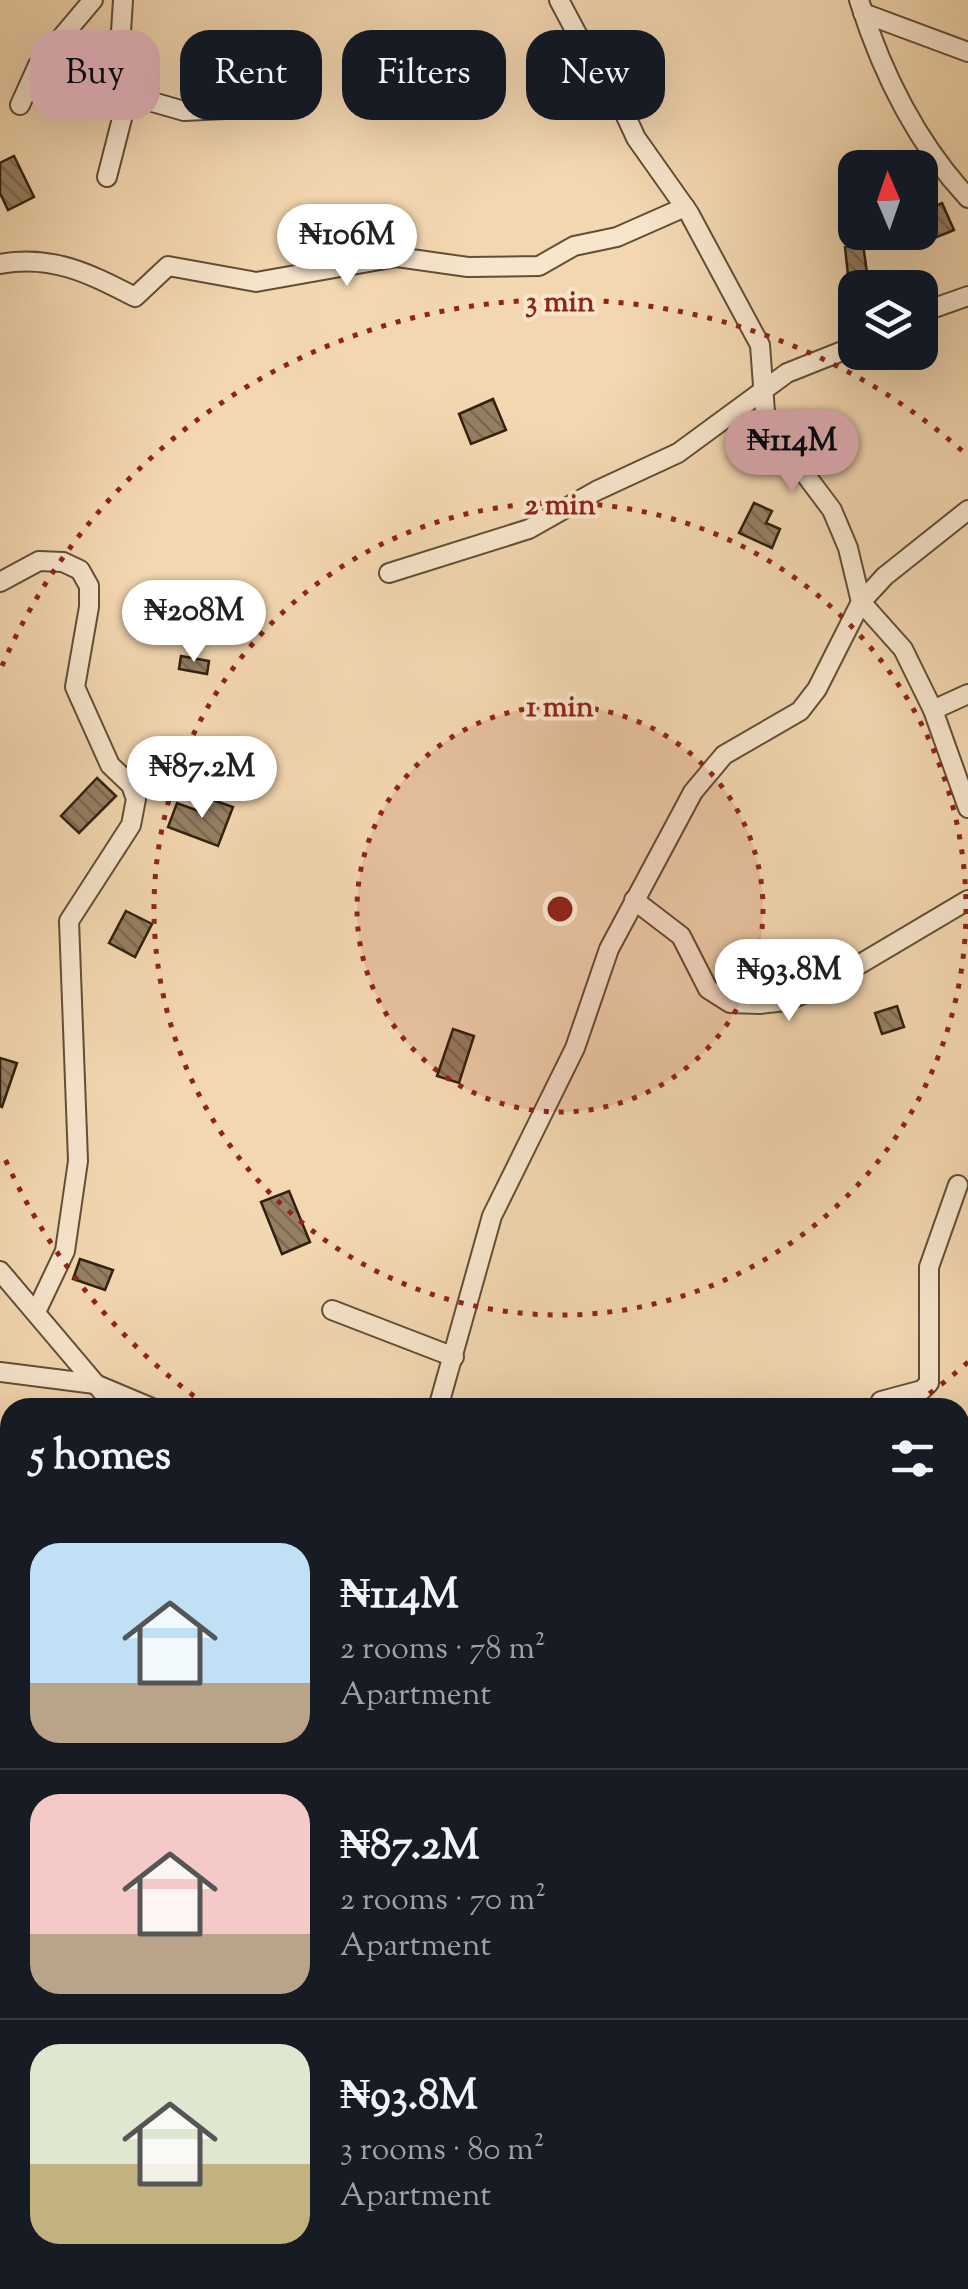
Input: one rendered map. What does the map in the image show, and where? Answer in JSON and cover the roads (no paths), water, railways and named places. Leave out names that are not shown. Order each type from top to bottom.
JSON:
[{"type":"street","points":[[20,105],[38,65],[94,0]]},
{"type":"street","points":[[121,30],[123,0]]},
{"type":"street","points":[[559,0],[576,34],[604,70],[636,138],[685,207],[760,345],[765,412],[774,434],[832,510],[848,548],[861,602],[903,648],[932,710],[968,808]]},
{"type":"street","points":[[861,7],[968,52]]},
{"type":"street","points":[[861,7],[896,96],[925,144],[968,198]]},
{"type":"street","points":[[107,177],[122,120]]},
{"type":"street","points":[[0,264],[59,263],[96,275],[135,296],[168,266],[256,282],[398,257],[468,267],[539,266],[574,246],[617,237],[685,207]]},
{"type":"street","points":[[938,307],[968,296]]},
{"type":"street","points":[[388,573],[528,530],[596,491],[678,453],[711,433],[764,388],[838,354]]},
{"type":"street","points":[[441,1398],[492,1216],[575,1048],[609,949],[704,777],[724,755],[788,720],[810,700],[861,602],[885,576],[968,510]]},
{"type":"street","points":[[0,582],[39,561],[62,562],[80,570],[89,586],[90,608],[75,687],[110,765],[130,785],[136,799],[131,824],[69,921],[78,1160],[65,1251],[36,1312]]},
{"type":"street","points":[[932,710],[968,694]]},
{"type":"street","points":[[634,900],[681,936],[708,989],[730,1003],[760,1004],[786,1001],[823,986],[968,900]]},
{"type":"street","points":[[895,1398],[922,1390],[929,1383],[929,1267],[958,1184]]},
{"type":"street","points":[[0,1271],[107,1398]]},
{"type":"street","points":[[332,1310],[454,1356]]},
{"type":"street","points":[[0,1372],[95,1384],[128,1398]]}]
